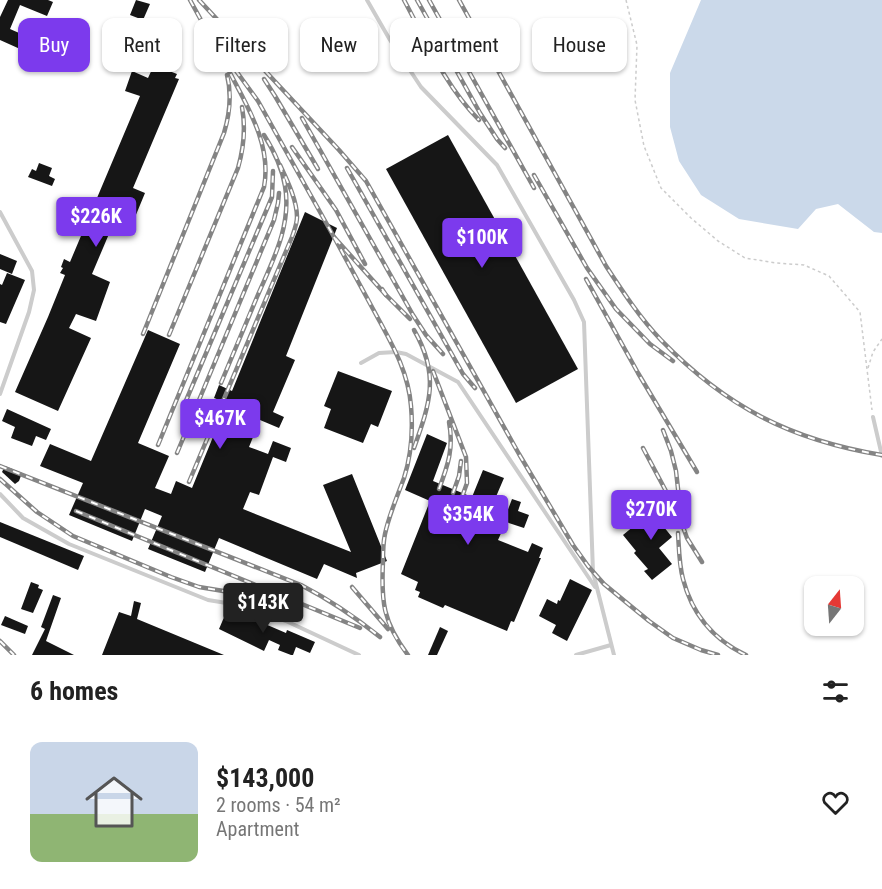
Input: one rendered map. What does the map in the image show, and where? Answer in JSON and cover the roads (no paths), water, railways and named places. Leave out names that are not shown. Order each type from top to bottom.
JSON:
[{"type":"lane","points":[[367,0],[421,87],[497,165],[574,300],[584,322],[593,572],[614,655]]},
{"type":"lane","points":[[0,212],[32,271],[34,290],[29,312],[0,394]]},
{"type":"lane","points":[[361,363],[379,353],[396,352],[406,354],[458,382],[597,590]]},
{"type":"lane","points":[[873,417],[882,456]]},
{"type":"lane","points":[[0,494],[23,518],[69,544],[208,600],[246,606],[286,621],[359,655]]},
{"type":"lane","points":[[576,655],[611,645]]},
{"type":"water","points":[[701,0],[882,0],[882,233],[874,232],[838,204],[816,209],[798,229],[739,219],[701,195],[679,161],[670,127],[670,73]]},
{"type":"railway","points":[[190,0],[207,31],[258,101],[334,237],[386,295]]},
{"type":"railway","points":[[199,0],[366,181],[519,454],[588,566],[604,584],[673,638],[718,655]]},
{"type":"railway","points":[[404,0],[456,93],[479,120]]},
{"type":"railway","points":[[417,0],[480,113],[505,148]]},
{"type":"railway","points":[[429,0],[534,188]]},
{"type":"railway","points":[[459,0],[606,266],[639,314],[661,340],[685,364],[710,384],[735,402],[762,417],[818,440],[882,455]]},
{"type":"railway","points":[[158,445],[264,187],[266,171],[261,141],[250,112],[230,72]]},
{"type":"railway","points":[[143,334],[224,133],[230,104],[227,75]]},
{"type":"railway","points":[[264,79],[318,169]]},
{"type":"railway","points":[[169,335],[238,168],[244,138],[242,107]]},
{"type":"railway","points":[[302,118],[413,315],[426,335],[443,354]]},
{"type":"railway","points":[[221,383],[274,257],[286,215],[282,172],[264,135]]},
{"type":"railway","points":[[292,147],[336,210],[365,264]]},
{"type":"railway","points":[[189,482],[295,227],[297,217],[295,204],[280,165]]},
{"type":"railway","points":[[347,168],[463,374],[475,388]]},
{"type":"railway","points":[[185,403],[272,197],[273,171]]},
{"type":"railway","points":[[534,175],[587,268],[616,309],[650,344],[673,361]]},
{"type":"railway","points":[[177,453],[274,220],[279,193]]},
{"type":"railway","points":[[334,237],[392,344],[402,367],[409,393],[412,424],[410,452],[404,478],[385,534],[382,575],[385,611],[393,632],[408,655]]},
{"type":"railway","points":[[586,279],[697,472]]},
{"type":"railway","points":[[382,289],[410,319]]},
{"type":"railway","points":[[414,330],[427,361],[430,389],[414,448]]},
{"type":"railway","points":[[433,371],[466,457],[467,483],[462,497]]},
{"type":"railway","points":[[439,489],[449,456],[451,440],[449,422]]},
{"type":"railway","points":[[663,430],[676,471],[682,524],[687,538],[702,562]]},
{"type":"railway","points":[[643,448],[668,495],[675,515]]},
{"type":"railway","points":[[453,493],[461,461]]},
{"type":"railway","points":[[0,466],[301,585],[342,609],[380,637]]},
{"type":"railway","points":[[0,479],[37,512],[73,536],[199,587],[278,600]]},
{"type":"railway","points":[[76,511],[360,628]]},
{"type":"railway","points":[[678,533],[682,573],[692,604],[714,634],[746,655]]},
{"type":"railway","points":[[352,587],[388,629]]},
{"type":"railway","points":[[0,641],[14,655]]}]
